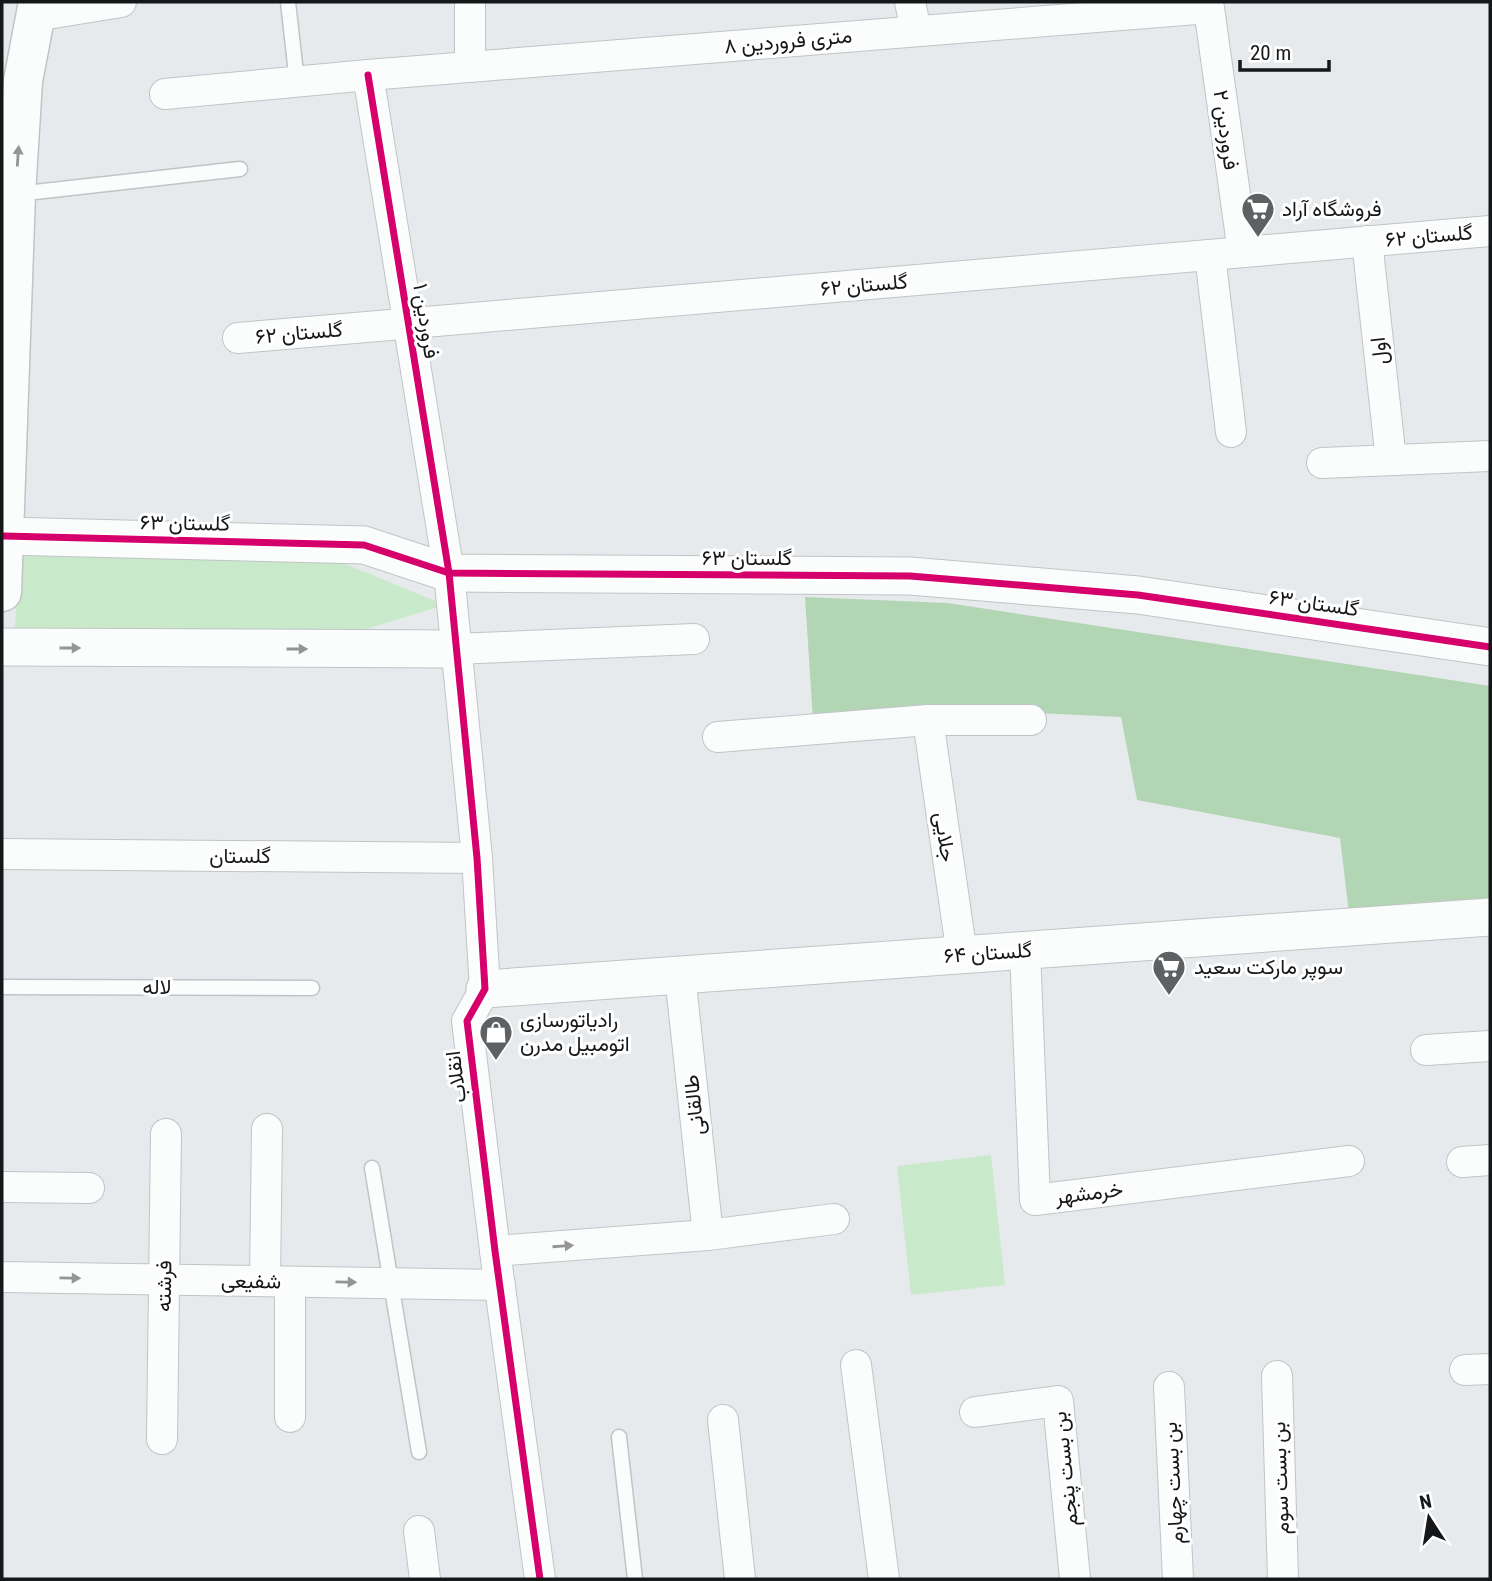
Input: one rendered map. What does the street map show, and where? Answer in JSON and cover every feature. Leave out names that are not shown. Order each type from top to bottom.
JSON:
[{"type":"main road","points":[[2,592],[16,194],[23,81],[36,9]]},
{"type":"street","points":[[36,9],[121,2]]},
{"type":"street","points":[[470,2],[470,67]]},
{"type":"street","points":[[910,2],[916,31]]},
{"type":"street","name":"۸ متری فروردین","points":[[165,94],[368,75],[1209,8]]},
{"type":"street","name":"فروردین ۲","points":[[1209,8],[1242,252]]},
{"type":"street","name":"فروردین ۱","points":[[368,75],[449,573]]},
{"type":"street","name":"گلستان ۶۲","points":[[238,338],[1490,231]]},
{"type":"street","name":"اول","points":[[1367,241],[1391,460]]},
{"type":"street","points":[[1210,255],[1231,432]]},
{"type":"street","points":[[1322,463],[1490,456]]},
{"type":"street","name":"گلستان ۶۳","points":[[4,536],[364,545],[449,573],[910,576],[1138,595],[1490,647]]},
{"type":"street","points":[[449,573],[477,858],[485,989]]},
{"type":"street","points":[[2,647],[455,649],[694,639]]},
{"type":"street","points":[[718,737],[929,720],[1031,720]]},
{"type":"street","name":"جلایی","points":[[929,720],[962,955]]},
{"type":"street","name":"گلستان","points":[[2,853],[477,858]]},
{"type":"street","name":"گلستان ۶۴","points":[[485,989],[1490,917]]},
{"type":"street","name":"خرمشهر","points":[[1026,950],[1035,1200],[1349,1161]]},
{"type":"street","name":"طالقانی","points":[[680,975],[708,1235]]},
{"type":"street","name":"انقلاب","points":[[485,989],[467,1021],[540,1579]]},
{"type":"street","points":[[1426,1050],[1490,1046]]},
{"type":"street","points":[[267,1129],[290,1417]]},
{"type":"street","name":"فرشته","points":[[162,1439],[166,1134]]},
{"type":"street","points":[[2,1187],[89,1188]]},
{"type":"street","points":[[495,1251],[708,1235],[834,1219]]},
{"type":"street","name":"شفیعی","points":[[2,1277],[500,1285]]},
{"type":"street","points":[[856,1365],[884,1579]]},
{"type":"street","name":"بن بست سوم","points":[[1277,1376],[1283,1579]]},
{"type":"street","name":"بن بست چهارم","points":[[1169,1387],[1178,1579]]},
{"type":"street","name":"بن بست پنجم","points":[[975,1412],[1058,1401],[1075,1579]]},
{"type":"street","points":[[723,1420],[740,1579]]},
{"type":"street","points":[[419,1531],[425,1579]]},
{"type":"lane","points":[[288,2],[297,82]]},
{"type":"lane","points":[[16,194],[240,169]]},
{"type":"lane","name":"لاله","points":[[2,987],[312,988]]},
{"type":"lane","points":[[372,1168],[419,1452]]},
{"type":"lane","points":[[619,1437],[635,1579]]},
{"type":"green space","points":[[18,550],[343,563],[445,605],[346,635],[15,631]]},
{"type":"green space","points":[[805,597],[948,603],[1490,686],[1490,909],[1350,922],[1340,838],[1137,800],[1121,717],[954,709],[813,720]]},
{"type":"green space","points":[[991,1155],[1005,1285],[911,1295],[897,1166]]},
{"type":"cycle path","points":[[368,75],[449,573],[477,858],[485,989],[467,1021],[540,1579]]},
{"type":"cycle path","points":[[4,536],[364,545],[449,573],[910,576],[1138,595],[1490,647]]},
{"type":"place","name":"فروشگاه آراد","points":[[1258,239]]},
{"type":"place","name":"سوپر مارکت سعید","points":[[1169,997]]},
{"type":"place","name":"رادیاتورسازی اتومبیل مدرن","points":[[496,1062]]}]
